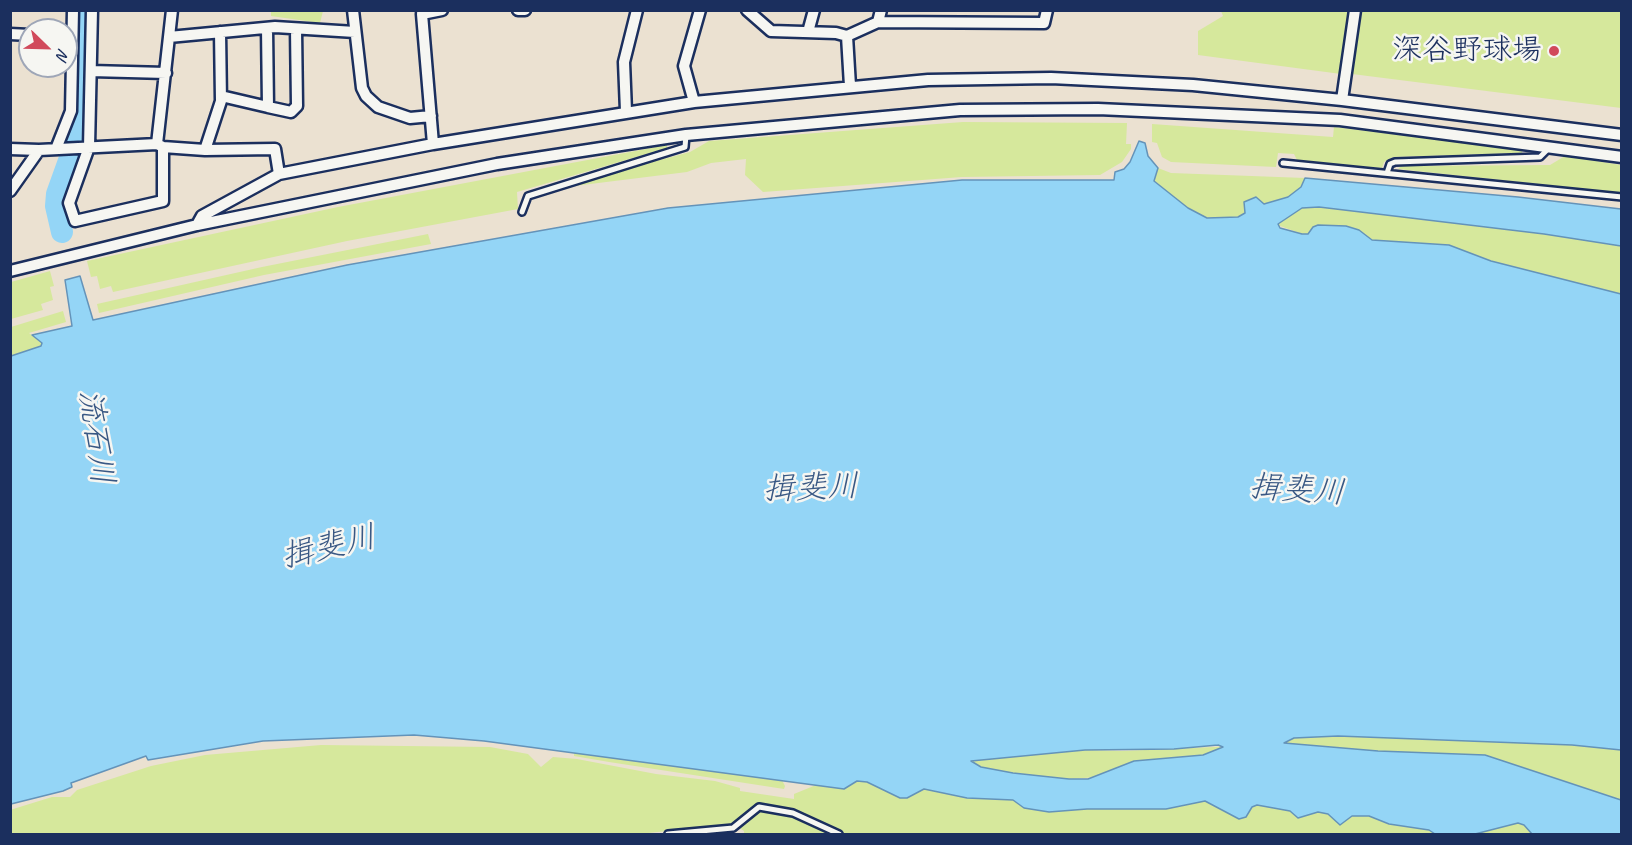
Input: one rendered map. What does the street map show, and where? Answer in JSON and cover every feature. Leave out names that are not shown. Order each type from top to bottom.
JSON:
[{"type":"street","points":[[93,10],[78,37],[91,71],[87,148],[69,203],[75,221],[163,201],[160,145],[172,10]]},
{"type":"street","points":[[352,10],[362,88],[370,102],[410,118],[430,116]]},
{"type":"street","points":[[433,144],[422,14],[442,10]]},
{"type":"street","points":[[518,10],[525,10]]},
{"type":"street","points":[[626,111],[624,62],[637,10]]},
{"type":"street","points":[[694,102],[684,66],[700,10]]},
{"type":"street","points":[[747,10],[771,31],[847,36],[878,22],[1044,23],[1047,10]]},
{"type":"street","points":[[808,32],[814,10]]},
{"type":"street","points":[[878,22],[881,10]]},
{"type":"street","points":[[1342,100],[1355,10]]},
{"type":"street","points":[[169,37],[267,28],[355,32]]},
{"type":"street","points":[[267,28],[268,106]]},
{"type":"street","points":[[221,96],[291,112],[297,106],[296,29]]},
{"type":"street","points":[[205,150],[221,96],[220,32]]},
{"type":"street","points":[[847,36],[850,86]]},
{"type":"street","points":[[91,71],[166,73]]},
{"type":"street","points":[[62,149],[74,78]]},
{"type":"street","points":[[197,225],[202,216],[279,174],[433,144],[626,111],[694,102],[850,86],[960,78],[1098,79],[1342,100],[1622,135]]},
{"type":"street","points":[[10,271],[197,225],[497,164],[686,135],[960,110],[1098,109],[1340,120],[1622,157]]},
{"type":"street","points":[[10,148],[39,150],[160,145],[205,150],[275,148],[279,174]]},
{"type":"street","points":[[11,188],[39,150]]},
{"type":"lane","points":[[522,213],[528,196],[685,147],[686,135]]},
{"type":"lane","points":[[1387,173],[1390,164],[1395,162],[1540,157],[1551,146]]},
{"type":"lane","points":[[1282,164],[1622,197]]},
{"type":"lane","points":[[668,834],[733,828],[759,807],[793,813],[839,834]]},
{"type":"green space","points":[[271,10],[323,11],[320,23],[271,16]]},
{"type":"green space","points":[[1221,11],[1349,11],[1341,74],[1198,55],[1198,31],[1223,16]]},
{"type":"green space","points":[[1361,11],[1621,11],[1621,108],[1352,74]]},
{"type":"green space","points":[[963,122],[1127,123],[1126,144],[1131,144],[1131,149],[1122,162],[1100,175],[962,177],[763,192],[745,175],[746,159],[711,163],[687,172],[550,189],[690,152],[709,141]]},
{"type":"green space","points":[[1152,124],[1333,137],[1334,127],[1522,150],[1522,153],[1393,157],[1384,162],[1382,168],[1298,162],[1294,154],[1278,153],[1276,167],[1171,162],[1162,157],[1157,143],[1152,142]]},
{"type":"green space","points":[[667,145],[667,148],[517,192],[518,209],[347,241],[113,292],[111,286],[100,289],[97,276],[91,277],[87,261],[338,207]]},
{"type":"green space","points":[[1565,156],[1621,165],[1621,193],[1398,169],[1401,166],[1550,165]]},
{"type":"green space","points":[[1158,168],[1171,173],[1305,178],[1518,197],[1621,209],[1520,224],[1621,246],[1621,294],[1491,261],[1449,245],[1372,240],[1346,226],[1313,227],[1308,234],[1302,234],[1245,213],[1238,217],[1207,218],[1187,208],[1154,181]]},
{"type":"green space","points":[[428,234],[431,244],[264,275],[99,313],[97,304],[262,267]]},
{"type":"green space","points":[[50,271],[54,286],[50,287],[53,300],[41,304],[43,310],[11,319],[11,282]]},
{"type":"green space","points":[[63,311],[66,322],[29,333],[42,343],[41,346],[11,356],[11,327]]},
{"type":"green space","points":[[1338,736],[1572,745],[1621,750],[1621,813],[1098,777],[1069,779],[1013,773],[981,767],[970,761],[1085,750],[1122,751],[1283,744],[1294,738]]},
{"type":"green space","points":[[321,745],[490,747],[528,754],[541,767],[553,757],[577,759],[656,774],[715,781],[740,788],[740,791],[794,799],[794,794],[816,785],[844,789],[857,781],[867,782],[900,798],[907,798],[924,789],[967,798],[1219,795],[1503,812],[1553,834],[744,834],[744,831],[734,824],[639,834],[11,834],[10,810],[52,797],[70,797],[77,790],[151,766],[205,755]]},
{"type":"green space","points":[[574,752],[782,780],[785,786],[784,789],[609,762],[574,756]]},
{"type":"water","name":"揖斐川","points":[[1139,141],[1145,143],[1148,156],[1158,168],[1154,181],[1188,208],[1207,218],[1238,217],[1245,213],[1244,202],[1256,197],[1264,204],[1288,197],[1301,187],[1305,178],[1518,197],[1621,209],[1621,246],[1544,234],[1319,207],[1302,208],[1278,224],[1280,228],[1302,234],[1308,234],[1313,227],[1318,225],[1346,226],[1359,230],[1372,240],[1449,245],[1491,261],[1621,294],[1621,750],[1572,745],[1338,736],[1294,738],[1284,743],[1378,751],[1485,755],[1621,800],[1621,834],[1532,834],[1524,825],[1518,823],[1475,834],[1435,834],[1429,830],[1389,824],[1369,816],[1352,816],[1340,825],[1328,814],[1318,812],[1298,818],[1290,811],[1257,805],[1252,807],[1246,817],[1239,819],[1205,801],[1166,809],[1087,809],[1049,812],[1024,808],[1013,800],[967,798],[924,789],[907,798],[900,798],[867,782],[857,781],[844,789],[484,741],[414,735],[263,741],[148,760],[146,756],[71,783],[72,787],[63,791],[11,804],[11,356],[41,346],[42,343],[32,335],[72,326],[65,280],[80,276],[93,320],[347,265],[668,208],[962,180],[1114,180],[1115,172],[1124,169],[1130,162]],"holes":[[[1218,745],[1223,747],[1203,755],[1134,761],[1088,779],[1013,773],[981,767],[971,761],[1085,750],[1174,749]]]},
{"type":"waterway","name":"流石川","points":[[62,232],[56,206],[57,194],[75,144],[79,125],[77,100],[79,10]]},
{"type":"place","name":"深谷野球場","points":[[1554,51]]}]
